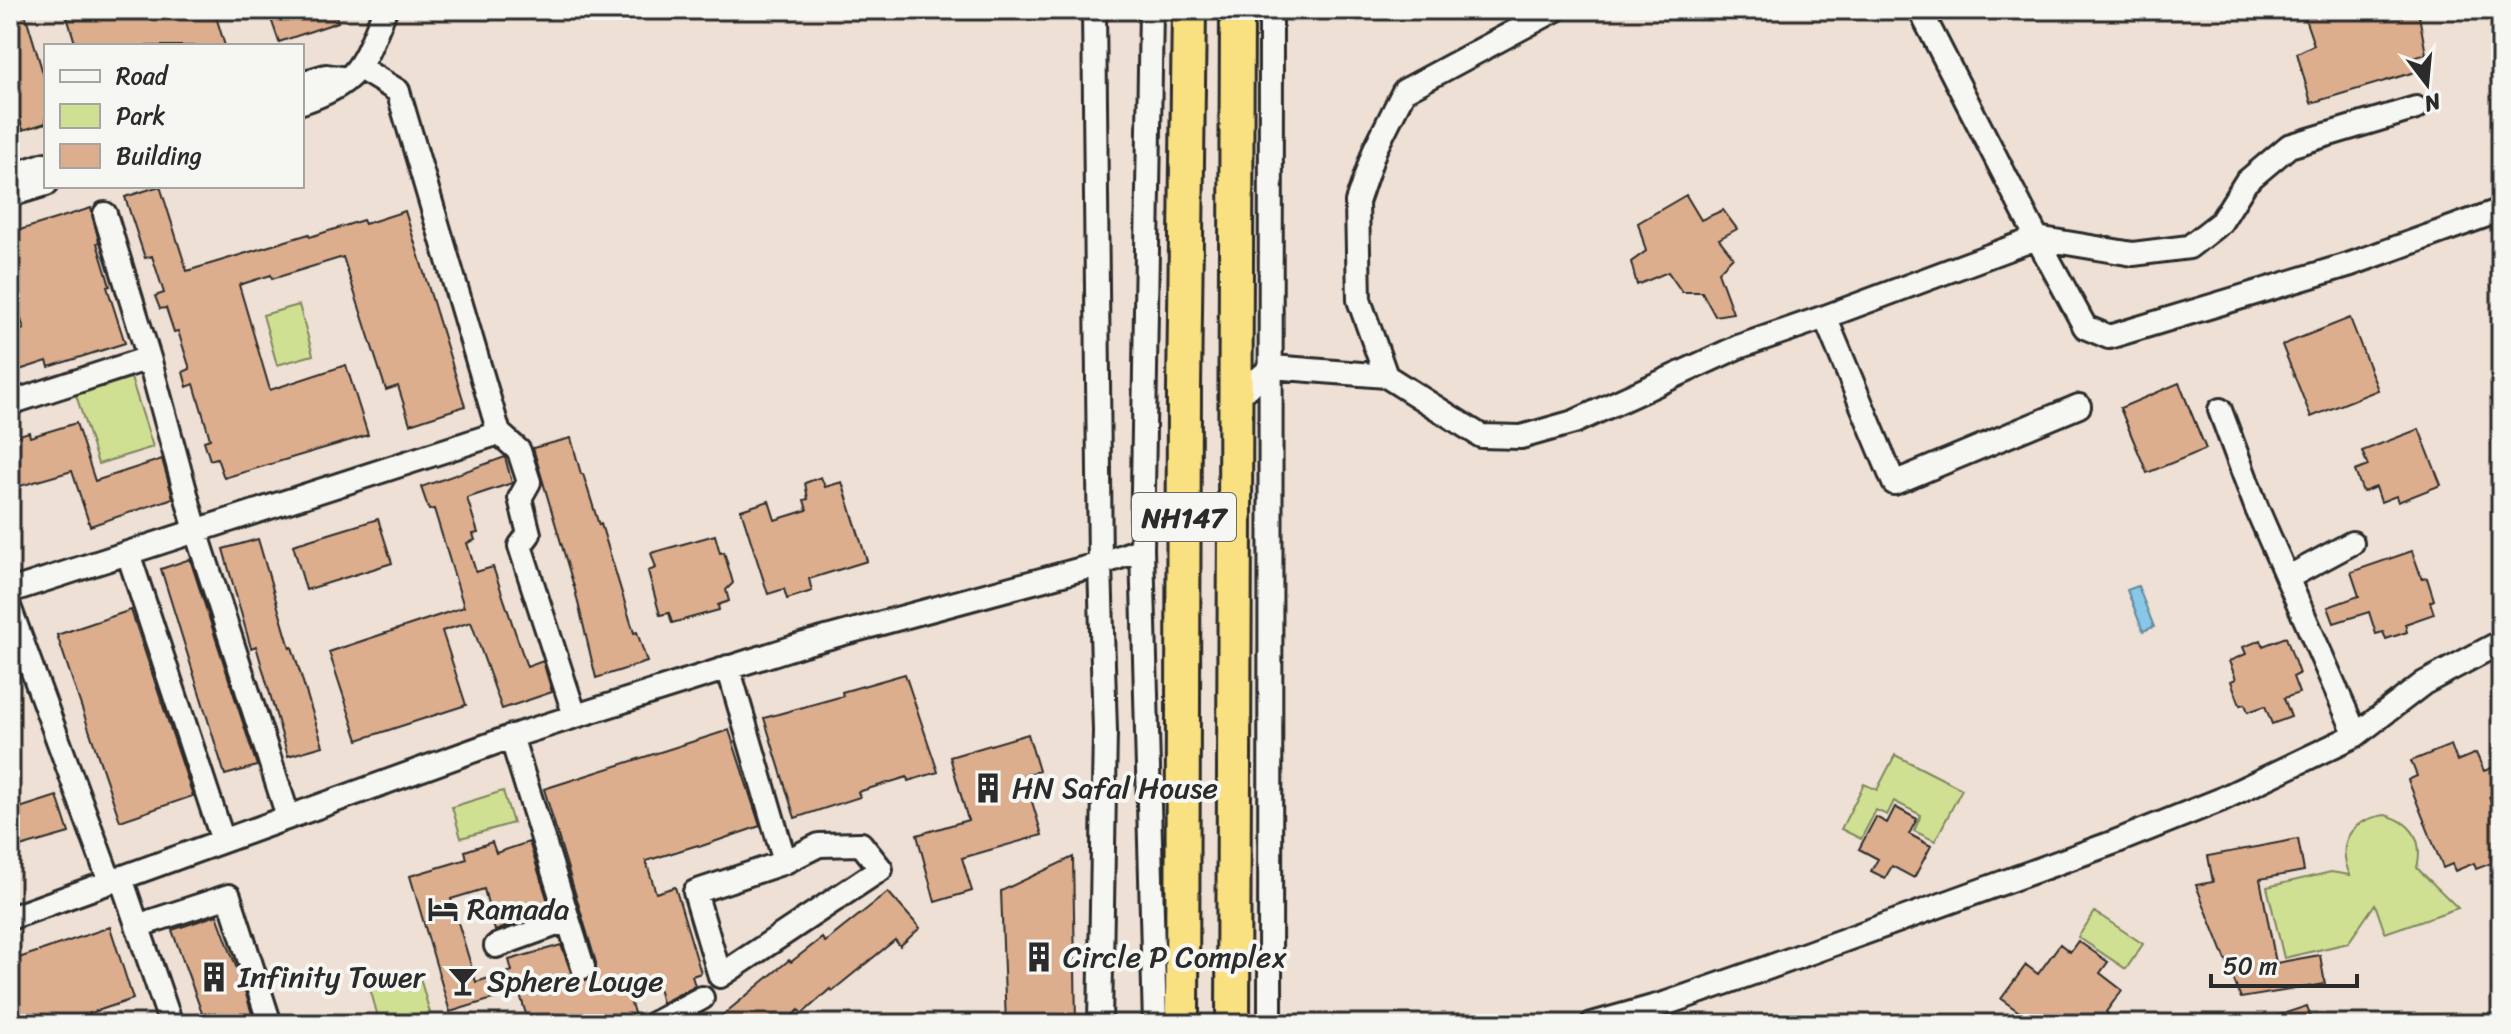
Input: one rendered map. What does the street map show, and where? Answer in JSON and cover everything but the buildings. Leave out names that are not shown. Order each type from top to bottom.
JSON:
[{"type":"highway","name":"NH147","points":[[1176,1016],[1189,10]]},
{"type":"highway","name":"NH147","points":[[1233,1024],[1237,10]]},
{"type":"street","points":[[304,101],[327,93],[354,74],[385,10]]},
{"type":"street","points":[[1094,10],[1100,564],[1105,731],[1100,1024]]},
{"type":"street","points":[[1151,10],[1142,549],[1155,1024]]},
{"type":"street","points":[[1270,1024],[1271,10]]},
{"type":"street","points":[[1386,376],[1359,300],[1357,202],[1375,149],[1404,91],[1555,10]]},
{"type":"street","points":[[1920,10],[2085,327],[2109,337],[2351,264],[2501,210]]},
{"type":"street","points":[[304,82],[326,76],[354,74],[398,91],[499,433],[519,451],[529,482],[520,498],[529,534],[520,546],[575,716]]},
{"type":"street","points":[[1237,397],[1272,367],[1386,376],[1481,436],[1521,437],[1574,422],[1738,347],[2037,238],[2133,254],[2189,247],[2221,222],[2246,182],[2289,146],[2416,108]]},
{"type":"street","points":[[10,176],[44,165]]},
{"type":"street","points":[[10,195],[44,185]]},
{"type":"street","points":[[105,214],[149,358],[196,531],[285,807]]},
{"type":"street","points":[[1825,317],[1894,483],[2079,406]]},
{"type":"street","points":[[10,403],[149,358]]},
{"type":"street","points":[[2220,410],[2257,509],[2356,735]]},
{"type":"street","points":[[10,591],[499,433]]},
{"type":"street","points":[[2287,578],[2352,543]]},
{"type":"street","points":[[10,918],[511,736],[804,644],[1100,564],[1142,549]]},
{"type":"street","points":[[128,553],[223,841]]},
{"type":"street","points":[[10,609],[137,926],[171,1024]]},
{"type":"street","points":[[1592,1024],[1667,1003],[1767,968],[2115,842],[2220,800],[2356,735],[2424,683],[2501,642]]},
{"type":"street","points":[[728,667],[785,862]]},
{"type":"street","points":[[511,736],[583,967]]},
{"type":"street","points":[[861,844],[881,869],[720,976],[695,892],[785,862],[819,845],[861,844]]},
{"type":"street","points":[[1233,861],[1272,862]]},
{"type":"street","points":[[137,926],[229,896],[270,1024]]},
{"type":"street","points":[[496,946],[568,920]]},
{"type":"street","points":[[653,1024],[702,998]]},
{"type":"green space","points":[[299,305],[313,355],[277,365],[263,315]]},
{"type":"green space","points":[[131,378],[153,447],[98,464],[76,395]]},
{"type":"green space","points":[[1895,755],[1962,789],[1935,841],[1914,831],[1921,815],[1894,801],[1887,815],[1876,810],[1861,839],[1841,829],[1864,784],[1877,790]]},
{"type":"green space","points":[[503,791],[513,823],[461,838],[452,807]]},
{"type":"green space","points":[[2385,815],[2409,827],[2419,849],[2417,868],[2458,908],[2385,933],[2375,904],[2348,943],[2284,958],[2267,887],[2331,872],[2350,875],[2345,853],[2349,835],[2363,822]]},
{"type":"green space","points":[[2095,912],[2143,944],[2126,969],[2078,937]]},
{"type":"green space","points":[[418,971],[430,1013],[425,1014],[418,1024],[380,1024],[369,985]]},
{"type":"water","points":[[2138,586],[2154,627],[2143,631],[2127,590]]},
{"type":"place","name":"HN Safal House","points":[[988,788]]},
{"type":"place","name":"Ramada","points":[[443,909]]},
{"type":"place","name":"Circle P Complex","points":[[1039,957]]},
{"type":"place","name":"Infinity Tower","points":[[214,977]]},
{"type":"place","name":"Sphere Louge","points":[[463,981]]}]
